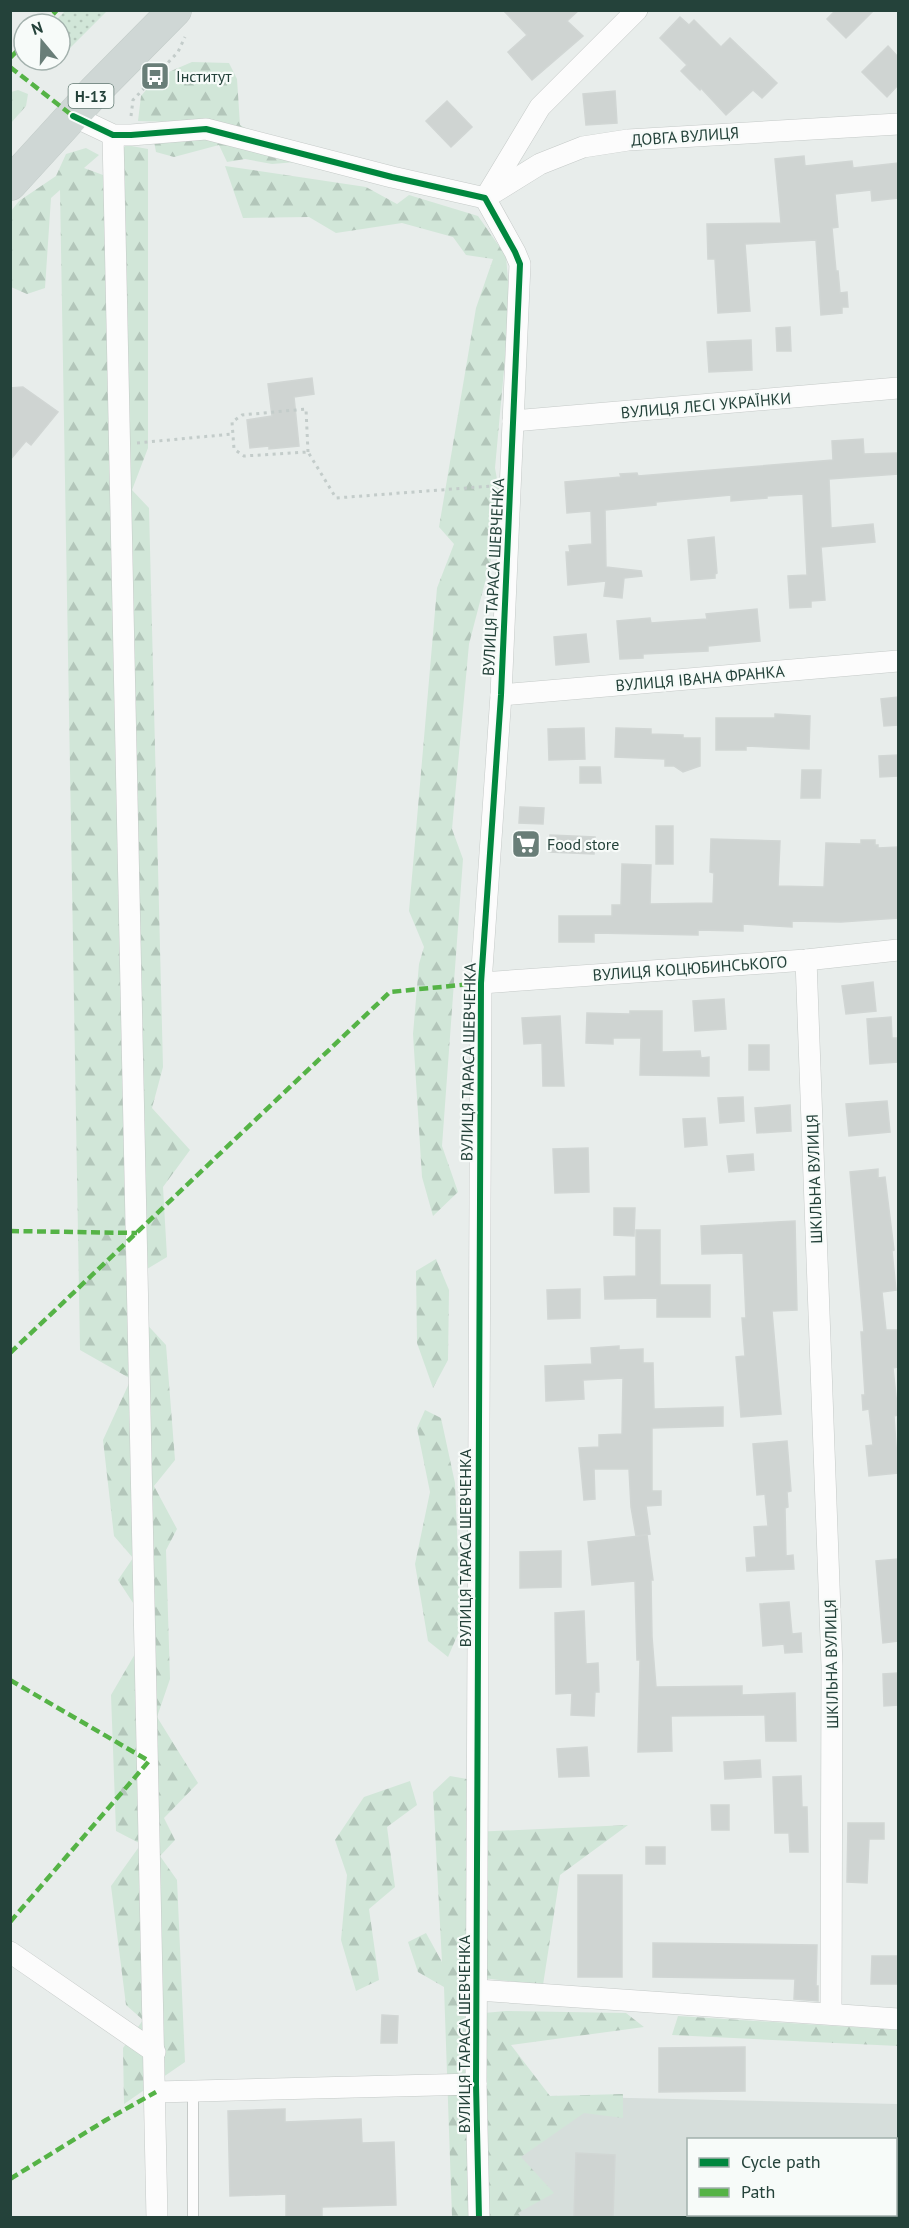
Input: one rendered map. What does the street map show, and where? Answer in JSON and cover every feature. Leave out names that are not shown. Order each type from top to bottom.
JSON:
[{"type":"main road","name":"Н-13","points":[[10,184],[175,10]]},
{"type":"street","points":[[73,116],[113,135],[206,129],[392,177],[485,198],[540,107],[637,10]]},
{"type":"street","name":"ДОВГА ВУЛИЦЯ","points":[[485,198],[540,164],[583,147],[616,141],[898,124]]},
{"type":"street","points":[[113,135],[157,2217]]},
{"type":"street","name":"ВУЛИЦЯ ТАРАСА ШЕВЧЕНКА","points":[[479,2217],[476,2084],[481,983],[501,695],[520,264],[485,198]]},
{"type":"street","name":"ВУЛИЦЯ ЛЕСІ УКРАЇНКИ","points":[[513,421],[898,388]]},
{"type":"street","name":"ВУЛИЦЯ ІВАНА ФРАНКА","points":[[501,695],[898,661]]},
{"type":"street","name":"ВУЛИЦЯ КОЦЮБИНСЬКОГО","points":[[481,983],[806,960],[898,950]]},
{"type":"street","name":"ШКІЛЬНА ВУЛИЦЯ","points":[[806,960],[832,1666],[831,2014]]},
{"type":"street","points":[[10,1952],[155,2052]]},
{"type":"street","points":[[477,1990],[898,2019]]},
{"type":"street","points":[[156,2092],[476,2084]]},
{"type":"lane","points":[[193,2091],[194,2217]]},
{"type":"path","points":[[133,100],[178,52]]},
{"type":"path","points":[[308,452],[243,456],[234,450],[232,422],[242,415],[306,409],[308,452],[336,498],[511,484]]},
{"type":"path","points":[[121,445],[233,434]]},
{"type":"shaded area","points":[[502,2095],[898,2104],[898,2217],[500,2218]]},
{"type":"green space","points":[[107,11],[72,46],[72,12],[64,12]]},
{"type":"green space","points":[[192,62],[229,63],[237,79],[240,125],[277,146],[296,162],[272,164],[245,159],[227,162],[219,145],[174,157],[156,152],[153,136],[171,122],[138,121],[141,96],[157,77]]},
{"type":"green space","points":[[18,90],[28,94],[26,106],[11,123],[11,92]]},
{"type":"green space","points":[[126,145],[148,149],[148,448],[132,490],[149,508],[163,1067],[152,1108],[190,1150],[163,1187],[167,1257],[127,1281],[127,1303],[166,1345],[175,1460],[154,1486],[177,1529],[166,1550],[170,1679],[157,1717],[198,1783],[164,1818],[175,1840],[160,1856],[177,1880],[185,2062],[124,2104],[123,2048],[143,2020],[126,2005],[111,1886],[141,1844],[116,1831],[111,1695],[139,1647],[137,1609],[118,1580],[133,1558],[114,1536],[103,1440],[131,1379],[80,1350],[60,190],[51,198],[45,288],[27,294],[11,287],[11,211],[19,201],[56,176],[66,154],[86,148],[99,155],[84,168],[103,175]]},
{"type":"green space","points":[[225,166],[366,187],[397,204],[409,195],[478,216],[506,256],[510,304],[495,468],[503,513],[469,644],[452,829],[463,859],[442,1146],[458,1192],[433,1216],[422,1177],[413,1034],[419,964],[424,947],[409,911],[437,588],[454,544],[439,527],[476,308],[493,259],[466,255],[453,237],[402,223],[336,233],[309,217],[243,218]]},
{"type":"green space","points":[[436,1259],[449,1290],[448,1360],[433,1388],[417,1343],[416,1271]]},
{"type":"green space","points":[[425,1410],[441,1418],[455,1483],[461,1627],[448,1657],[428,1641],[415,1564],[430,1492],[417,1428]]},
{"type":"green space","points":[[450,1776],[467,1779],[473,1832],[628,1825],[560,1875],[543,1985],[474,1977],[484,2013],[506,2011],[626,2013],[644,2027],[511,2045],[550,2096],[623,2094],[623,2118],[584,2113],[521,2157],[554,2193],[518,2213],[521,2217],[452,2217],[444,1987],[418,1972],[408,1942],[426,1933],[442,1962],[433,1792]]},
{"type":"green space","points":[[410,1781],[417,1805],[387,1827],[395,1887],[369,1909],[379,1980],[356,1991],[341,1940],[347,1875],[335,1840],[364,1797]]},
{"type":"green space","points":[[678,2016],[898,2030],[898,2046],[672,2035]]},
{"type":"building","points":[[503,10],[579,10],[567,21],[583,36],[532,80],[508,52],[527,35]]},
{"type":"building","points":[[836,10],[874,10],[846,38],[827,19]]},
{"type":"building","points":[[680,17],[689,25],[694,20],[721,47],[730,38],[777,83],[762,98],[753,90],[726,115],[701,88],[700,90],[681,71],[687,65],[660,38]]},
{"type":"building","points":[[888,46],[898,57],[898,85],[887,97],[862,72]]},
{"type":"building","points":[[615,91],[617,123],[586,125],[583,94]]},
{"type":"building","points":[[447,101],[472,127],[451,147],[426,121]]},
{"type":"building","points":[[804,156],[805,166],[852,161],[853,168],[898,163],[898,198],[872,201],[871,190],[835,194],[838,227],[832,228],[836,271],[838,271],[840,293],[847,292],[848,307],[842,307],[842,313],[821,315],[816,240],[745,244],[750,311],[718,313],[715,259],[708,259],[707,224],[781,223],[775,159]]},
{"type":"building","points":[[790,327],[791,351],[777,351],[776,328]]},
{"type":"building","points":[[751,340],[752,370],[709,372],[707,342]]},
{"type":"building","points":[[312,378],[314,394],[294,397],[299,446],[250,448],[247,420],[272,416],[268,384]]},
{"type":"building","points":[[23,387],[58,412],[31,445],[26,441],[10,460],[10,388]]},
{"type":"building","points":[[863,439],[864,454],[898,453],[898,474],[829,479],[831,528],[873,524],[875,542],[821,547],[825,600],[811,601],[811,607],[790,608],[788,576],[807,575],[803,494],[731,501],[731,495],[656,502],[656,505],[605,510],[606,567],[641,571],[642,576],[624,578],[622,598],[604,596],[606,581],[568,585],[566,552],[570,552],[569,546],[592,544],[591,511],[567,513],[565,482],[621,477],[620,474],[637,473],[638,476],[833,460],[832,441]]},
{"type":"building","points":[[714,537],[717,573],[715,578],[691,580],[688,540]]},
{"type":"building","points":[[757,609],[760,641],[708,646],[708,651],[643,654],[643,658],[620,659],[617,621],[650,618],[651,623],[707,619],[706,614]]},
{"type":"building","points":[[586,634],[589,662],[556,665],[554,637]]},
{"type":"building","points":[[898,697],[898,725],[884,726],[881,699]]},
{"type":"building","points":[[775,714],[810,716],[809,749],[746,746],[746,750],[716,750],[716,718],[775,718]]},
{"type":"building","points":[[584,728],[585,759],[549,760],[548,729]]},
{"type":"building","points":[[616,728],[651,729],[651,734],[700,738],[700,766],[683,772],[674,766],[665,766],[665,759],[615,757]]},
{"type":"building","points":[[898,755],[898,776],[880,777],[879,756]]},
{"type":"building","points":[[580,767],[600,767],[601,783],[580,783]]},
{"type":"building","points":[[802,770],[821,770],[820,798],[801,798]]},
{"type":"building","points":[[520,807],[544,808],[543,824],[519,823]]},
{"type":"building","points":[[656,826],[673,826],[673,864],[656,864]]},
{"type":"building","points":[[550,835],[595,837],[594,854],[549,852]]},
{"type":"building","points":[[711,839],[780,841],[778,886],[824,887],[826,843],[861,844],[861,840],[875,840],[878,848],[898,847],[898,918],[841,922],[792,921],[792,927],[743,924],[743,931],[698,930],[698,935],[594,933],[594,942],[559,942],[559,916],[612,916],[612,905],[621,905],[622,864],[651,865],[650,904],[713,903],[714,873],[710,872]]},
{"type":"building","points":[[873,982],[876,1011],[846,1014],[842,986]]},
{"type":"building","points":[[724,999],[726,1029],[695,1031],[693,1001]]},
{"type":"building","points":[[630,1011],[662,1011],[662,1052],[700,1051],[701,1058],[709,1057],[709,1076],[640,1075],[641,1038],[613,1038],[613,1044],[586,1043],[587,1013],[630,1014]]},
{"type":"building","points":[[560,1016],[564,1086],[543,1086],[542,1043],[524,1044],[522,1018]]},
{"type":"building","points":[[891,1017],[892,1038],[898,1038],[898,1062],[870,1064],[867,1019]]},
{"type":"building","points":[[749,1045],[769,1045],[769,1070],[749,1070]]},
{"type":"building","points":[[743,1097],[744,1121],[720,1123],[718,1098]]},
{"type":"building","points":[[887,1101],[890,1132],[849,1136],[846,1104]]},
{"type":"building","points":[[790,1105],[791,1131],[757,1133],[755,1108]]},
{"type":"building","points":[[705,1118],[707,1145],[685,1147],[683,1119]]},
{"type":"building","points":[[588,1148],[589,1192],[555,1193],[553,1149]]},
{"type":"building","points":[[753,1154],[754,1170],[729,1172],[727,1156]]},
{"type":"building","points":[[878,1169],[878,1178],[885,1177],[894,1250],[892,1251],[896,1290],[882,1292],[886,1330],[898,1330],[898,1367],[893,1368],[898,1415],[894,1416],[898,1473],[869,1476],[866,1446],[873,1445],[869,1409],[863,1410],[862,1395],[865,1395],[861,1332],[864,1332],[850,1172]]},
{"type":"building","points":[[614,1208],[635,1208],[634,1236],[614,1235]]},
{"type":"building","points":[[795,1221],[797,1310],[772,1311],[781,1414],[741,1417],[736,1357],[745,1356],[742,1318],[746,1318],[743,1253],[702,1254],[701,1226]]},
{"type":"building","points":[[636,1230],[660,1230],[660,1285],[710,1285],[710,1317],[657,1317],[657,1298],[605,1299],[604,1277],[636,1276]]},
{"type":"building","points":[[580,1289],[580,1318],[548,1319],[547,1290]]},
{"type":"building","points":[[619,1346],[619,1350],[643,1349],[643,1363],[653,1363],[654,1409],[723,1407],[723,1426],[652,1428],[652,1491],[661,1491],[661,1505],[646,1506],[650,1534],[636,1536],[631,1507],[629,1469],[594,1469],[595,1499],[584,1500],[579,1448],[599,1447],[599,1435],[622,1434],[623,1378],[583,1380],[584,1399],[546,1401],[545,1366],[592,1364],[591,1348]]},
{"type":"building","points":[[787,1441],[791,1491],[787,1492],[788,1507],[785,1508],[786,1556],[793,1555],[794,1569],[747,1571],[746,1558],[756,1557],[754,1527],[768,1526],[765,1494],[757,1495],[753,1444]]},
{"type":"building","points":[[647,1535],[653,1580],[651,1580],[652,1637],[656,1687],[742,1686],[742,1695],[795,1693],[796,1741],[766,1741],[765,1715],[671,1716],[672,1751],[638,1752],[640,1660],[637,1660],[635,1581],[592,1585],[588,1542]]},
{"type":"building","points":[[561,1551],[561,1587],[520,1588],[520,1552]]},
{"type":"building","points":[[898,1559],[898,1641],[883,1643],[876,1561]]},
{"type":"building","points":[[789,1602],[792,1634],[801,1633],[802,1652],[785,1653],[784,1644],[763,1646],[760,1604]]},
{"type":"building","points":[[584,1611],[586,1664],[598,1663],[599,1692],[595,1692],[594,1716],[571,1715],[572,1693],[556,1694],[555,1613]]},
{"type":"building","points":[[898,1673],[898,1705],[884,1706],[883,1674]]},
{"type":"building","points":[[587,1747],[589,1776],[559,1777],[557,1749]]},
{"type":"building","points":[[760,1760],[761,1777],[725,1779],[724,1762]]},
{"type":"building","points":[[801,1776],[802,1807],[807,1807],[808,1852],[790,1852],[789,1833],[775,1833],[773,1777]]},
{"type":"building","points":[[711,1805],[729,1805],[729,1830],[712,1830]]},
{"type":"building","points":[[848,1823],[884,1823],[884,1839],[869,1839],[867,1883],[847,1882]]},
{"type":"building","points":[[646,1847],[665,1847],[665,1864],[646,1864]]},
{"type":"building","points":[[578,1875],[622,1875],[622,1977],[578,1977]]},
{"type":"building","points":[[653,1943],[817,1945],[818,2001],[794,1999],[795,1979],[653,1977]]},
{"type":"building","points":[[872,1956],[898,1956],[898,1984],[871,1984]]},
{"type":"building","points":[[382,2015],[398,2016],[397,2043],[381,2043]]},
{"type":"building","points":[[745,2047],[745,2091],[659,2092],[659,2048]]},
{"type":"building","points":[[285,2109],[285,2122],[361,2119],[362,2143],[394,2142],[396,2205],[322,2207],[322,2217],[286,2217],[286,2194],[230,2196],[228,2111]]},
{"type":"building","points":[[576,2153],[615,2155],[613,2217],[574,2217]]},
{"type":"marked path","points":[[10,67],[73,116]]},
{"type":"marked path","points":[[10,1353],[390,992],[481,983]]},
{"type":"marked path","points":[[10,1231],[137,1233]]},
{"type":"marked path","points":[[10,1680],[149,1761],[10,1922]]},
{"type":"marked path","points":[[10,2179],[156,2092]]},
{"type":"cycle path","points":[[73,116],[113,135],[206,129],[392,177],[485,198],[520,264],[501,695],[481,983],[476,2084],[479,2218]]},
{"type":"place","name":"Інститут","points":[[155,76]]},
{"type":"place","name":"Food store","points":[[526,844]]}]
